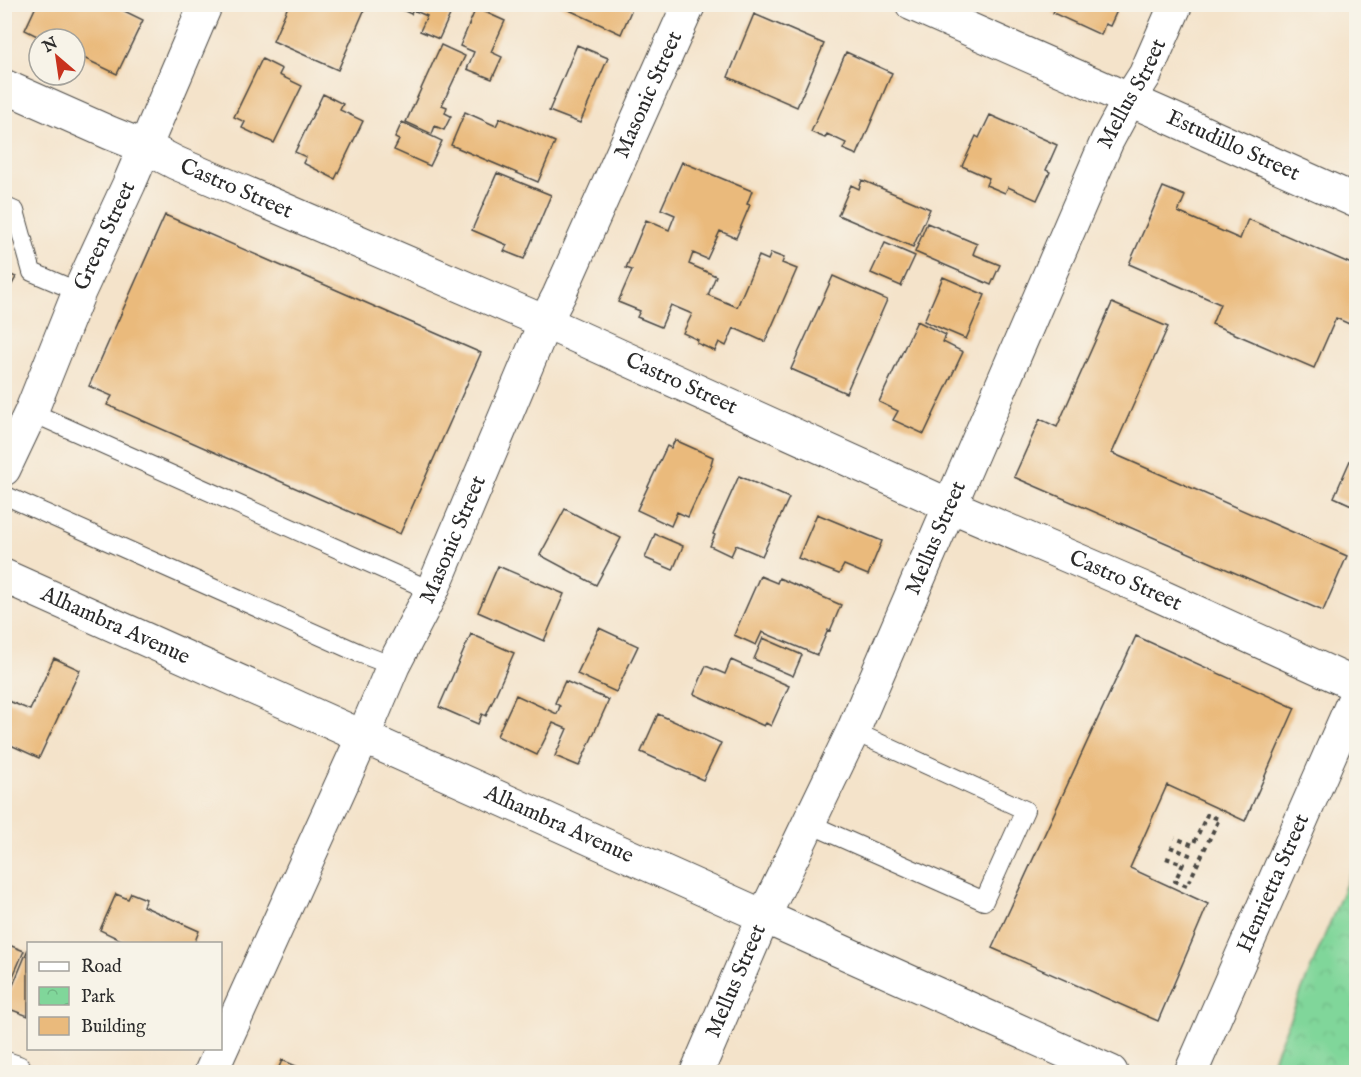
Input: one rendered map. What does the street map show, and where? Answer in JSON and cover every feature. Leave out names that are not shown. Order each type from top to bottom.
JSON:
[{"type":"street","name":"Green Street","points":[[4,469],[31,412],[80,292],[206,4]]},
{"type":"street","name":"Masonic Street","points":[[222,1048],[393,666],[432,591],[545,322],[689,4]]},
{"type":"street","name":"Estudillo Street","points":[[912,4],[1356,201]]},
{"type":"street","name":"Mellus Street","points":[[697,1072],[765,916],[854,731],[1107,141],[1145,75],[1176,4]]},
{"type":"street","name":"Castro Street","points":[[4,86],[145,147],[187,168],[545,322],[951,506],[1145,589],[1356,685]]},
{"type":"street","name":"Alhambra Avenue","points":[[4,576],[1111,1072]]},
{"type":"street","name":"Henrietta Street","points":[[1191,1072],[1356,695]]},
{"type":"street","name":"Masonic Street","points":[[211,1072],[221,1050]]},
{"type":"street","points":[[4,1068],[16,1072]]},
{"type":"lane","points":[[4,206],[15,211],[32,272],[80,292]]},
{"type":"lane","points":[[31,412],[432,591]]},
{"type":"lane","points":[[4,495],[393,666]]},
{"type":"lane","points":[[810,824],[984,901],[1024,810],[854,731]]},
{"type":"path","points":[[1166,858],[1183,864],[1175,881],[1187,886],[1219,819],[1207,815],[1193,844],[1174,838]]},
{"type":"path","points":[[1170,847],[1192,856]]},
{"type":"green space","points":[[1356,860],[1356,1072],[1279,1072],[1269,1069]]},
{"type":"building","points":[[37,4],[110,4],[143,20],[117,74],[87,60],[87,27],[27,27],[27,31],[25,30]]},
{"type":"building","points":[[289,4],[367,4],[338,70],[273,41]]},
{"type":"building","points":[[394,4],[455,4],[439,39],[420,31],[427,16],[413,10],[411,14]]},
{"type":"building","points":[[556,4],[634,4],[621,34]]},
{"type":"building","points":[[1057,4],[1120,4],[1110,26],[1105,24],[1101,35],[1053,13]]},
{"type":"building","points":[[476,8],[505,21],[491,52],[502,57],[492,79],[467,69],[474,52],[460,46]]},
{"type":"building","points":[[754,14],[824,44],[797,107],[728,77]]},
{"type":"building","points":[[441,45],[465,56],[442,105],[447,107],[445,113],[451,116],[444,130],[435,126],[432,134],[406,122]]},
{"type":"building","points":[[577,45],[608,58],[580,123],[549,111]]},
{"type":"building","points":[[846,52],[892,73],[857,155],[843,149],[846,143],[827,134],[825,138],[811,132]]},
{"type":"building","points":[[262,59],[282,69],[279,75],[302,86],[274,143],[242,128],[245,122],[234,117]]},
{"type":"building","points":[[323,94],[343,104],[340,110],[363,121],[335,179],[303,163],[306,157],[295,152]]},
{"type":"building","points":[[465,112],[496,126],[500,118],[555,142],[538,182],[451,145]]},
{"type":"building","points":[[990,115],[1057,145],[1046,170],[1050,172],[1037,200],[1008,187],[1005,193],[986,185],[989,178],[962,166],[976,136],[979,138]]},
{"type":"building","points":[[402,122],[442,141],[430,166],[394,150],[399,140],[395,138]]},
{"type":"building","points":[[682,162],[752,191],[747,204],[750,205],[736,238],[720,231],[707,259],[693,253],[689,264],[716,276],[708,295],[737,307],[759,256],[768,260],[771,253],[784,258],[782,263],[797,269],[765,342],[734,328],[726,346],[719,342],[715,351],[697,343],[698,340],[683,333],[692,314],[671,305],[661,327],[637,317],[640,311],[618,302],[632,270],[626,268],[646,220],[669,230],[675,215],[661,209]]},
{"type":"building","points":[[497,173],[551,195],[524,259],[504,251],[507,245],[472,230]]},
{"type":"building","points":[[862,180],[930,209],[913,247],[838,215],[851,185],[859,189]]},
{"type":"building","points":[[1163,187],[1185,196],[1178,212],[1240,239],[1248,219],[1356,266],[1356,283],[1351,296],[1356,299],[1356,327],[1336,318],[1314,368],[1212,324],[1220,304],[1129,264]]},
{"type":"building","points":[[165,215],[481,353],[400,534],[107,405],[112,396],[89,386]]},
{"type":"building","points":[[927,223],[977,244],[973,254],[1000,265],[991,285],[915,252]]},
{"type":"building","points":[[885,243],[915,256],[901,286],[871,273]]},
{"type":"building","points":[[4,272],[16,277],[4,299]]},
{"type":"building","points":[[833,276],[887,300],[846,393],[791,369]]},
{"type":"building","points":[[943,277],[985,295],[966,339],[924,321]]},
{"type":"building","points":[[1112,303],[1168,327],[1112,453],[1347,556],[1323,611],[1014,477],[1040,419],[1057,427]]},
{"type":"building","points":[[917,321],[946,335],[943,342],[963,352],[924,434],[893,420],[898,411],[879,402]]},
{"type":"building","points":[[675,440],[713,457],[712,465],[688,517],[677,512],[671,526],[637,510],[667,446],[671,448]]},
{"type":"building","points":[[1356,447],[1356,507],[1334,497]]},
{"type":"building","points":[[739,476],[789,498],[762,556],[736,545],[731,556],[710,546],[715,535],[713,534]]},
{"type":"building","points":[[565,509],[621,538],[596,585],[540,555]]},
{"type":"building","points":[[817,514],[882,541],[868,575],[844,565],[839,574],[798,558]]},
{"type":"building","points":[[655,534],[683,546],[673,570],[645,558]]},
{"type":"building","points":[[498,566],[564,594],[544,641],[478,612]]},
{"type":"building","points":[[760,576],[777,583],[779,578],[841,605],[817,655],[762,632],[756,645],[734,635]]},
{"type":"building","points":[[599,628],[638,646],[616,692],[577,674]]},
{"type":"building","points":[[471,634],[514,653],[486,716],[482,714],[478,724],[439,707]]},
{"type":"building","points":[[1136,636],[1295,708],[1245,821],[1167,785],[1130,868],[1208,904],[1158,1021],[992,948]]},
{"type":"building","points":[[763,638],[802,655],[793,676],[754,659]]},
{"type":"building","points":[[54,658],[80,670],[39,758],[4,742],[4,699],[30,710]]},
{"type":"building","points":[[731,660],[789,686],[771,726],[766,723],[764,726],[694,694],[706,666],[725,674]]},
{"type":"building","points":[[565,681],[609,700],[579,766],[555,756],[567,729],[553,723],[537,755],[497,736],[516,695],[557,714],[560,706],[555,703]]},
{"type":"building","points":[[658,714],[721,743],[703,780],[641,752]]},
{"type":"building","points":[[131,893],[146,899],[143,906],[199,931],[195,942],[125,942],[100,930],[116,894],[128,899]]},
{"type":"building","points":[[4,943],[24,951],[4,997]]},
{"type":"building","points":[[27,951],[27,1016],[4,1007]]},
{"type":"building","points":[[282,1060],[305,1070],[307,1066],[322,1072],[277,1072]]}]
